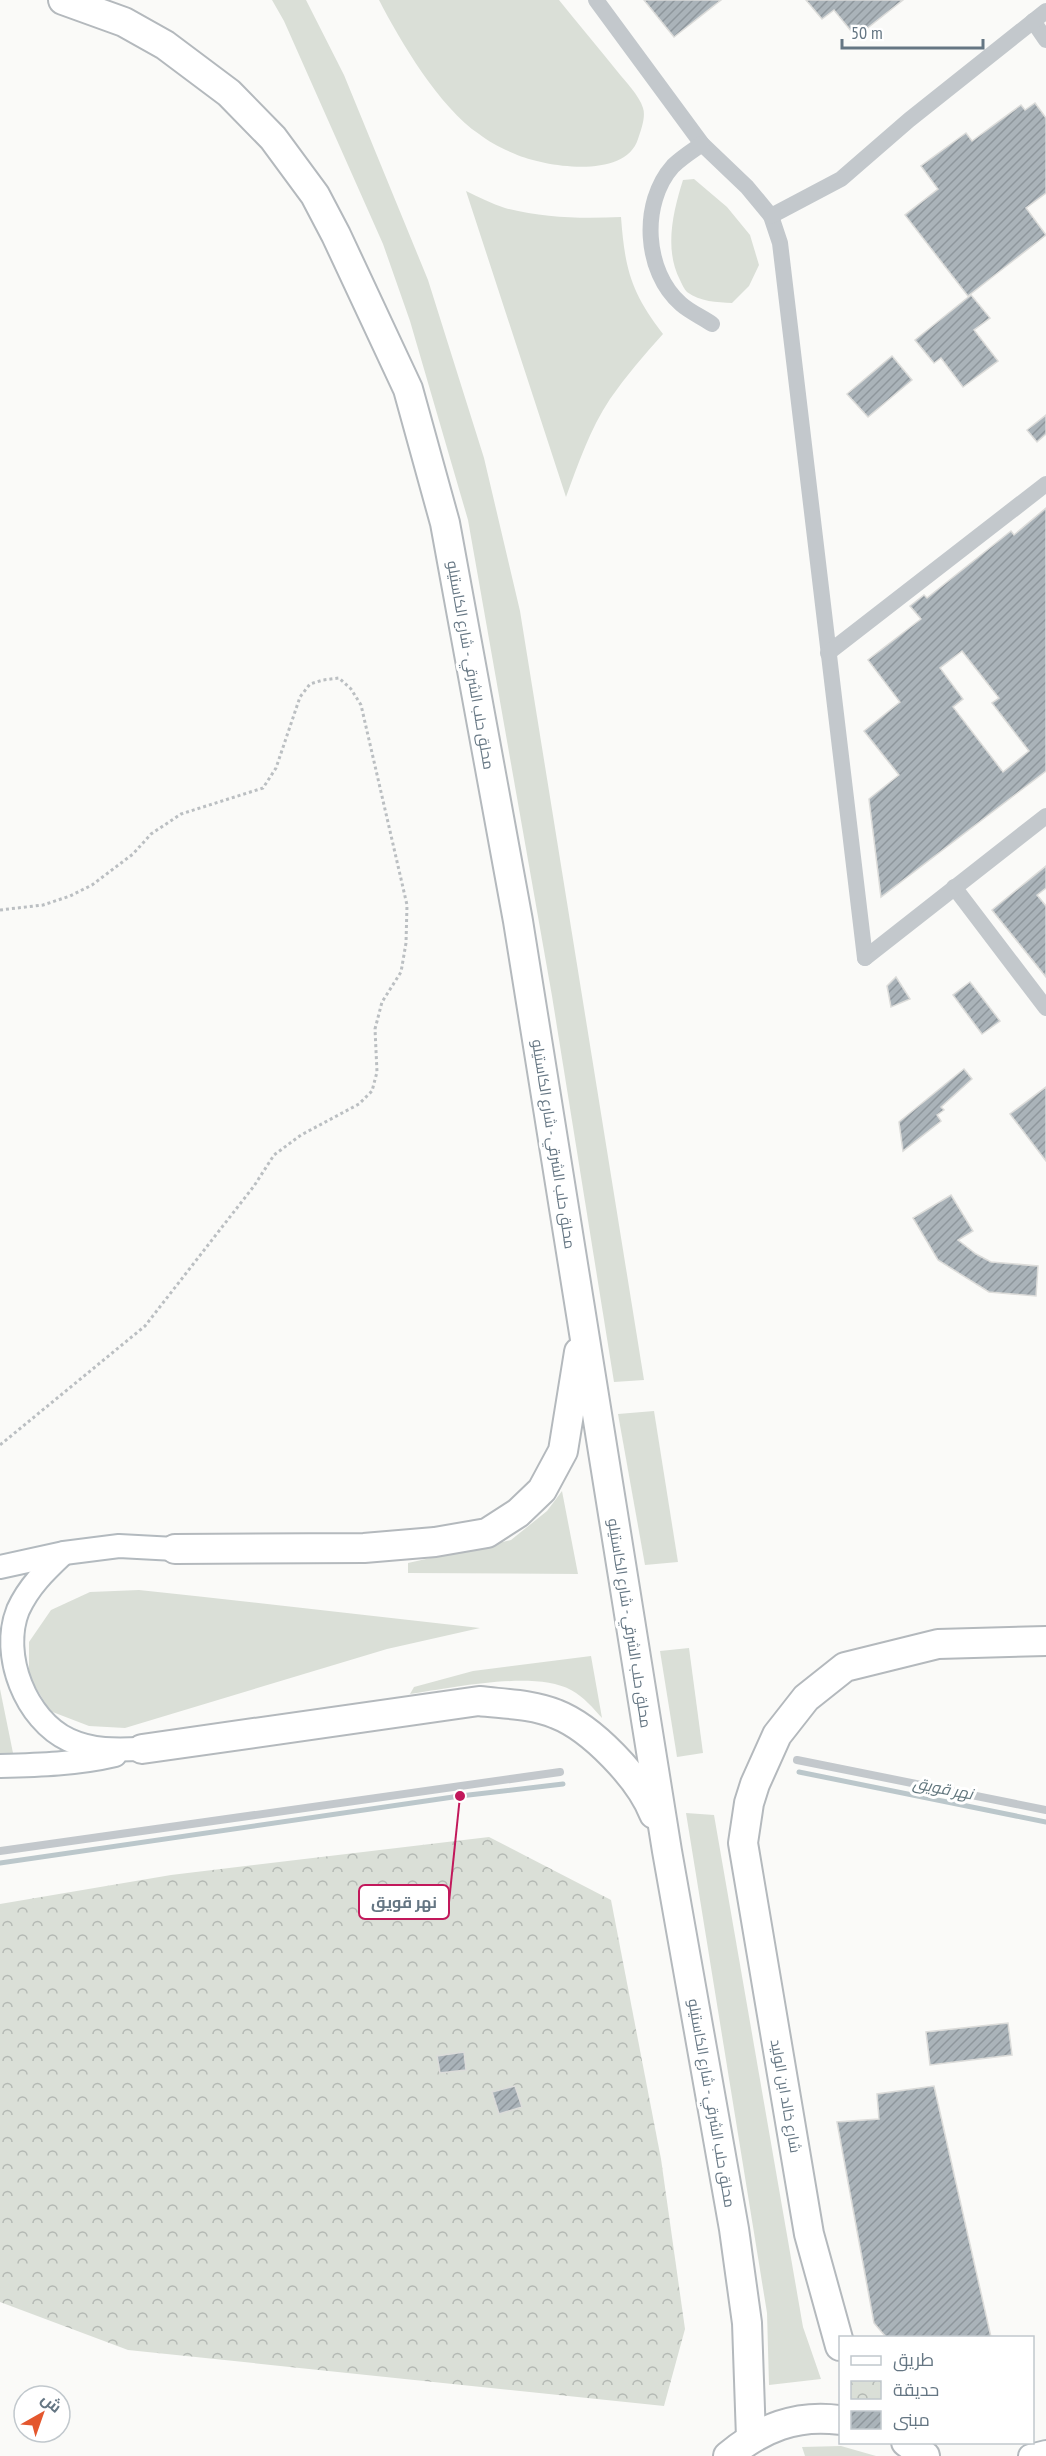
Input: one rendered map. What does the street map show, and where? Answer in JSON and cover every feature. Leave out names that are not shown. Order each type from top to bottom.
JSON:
[{"type":"highway","name":"محلق حلب الشرقي - شارع الكاستيلو","points":[[63,0],[124,22],[165,45],[228,93],[273,138],[315,195],[408,389],[445,523],[518,921],[667,1851],[734,2229],[747,2323],[750,2438]]},
{"type":"highway","points":[[175,1550],[364,1548],[435,1542],[487,1533],[518,1513],[542,1490],[563,1451],[583,1326]]},
{"type":"highway","name":"شارع خالد ابن الوليد","points":[[839,2342],[809,2234],[743,1843],[752,1794],[777,1735],[806,1698],[845,1667],[938,1644],[1046,1641]]},
{"type":"highway","points":[[142,1749],[479,1701],[522,1705],[556,1714],[584,1730],[633,1776],[650,1804],[667,1851]]},
{"type":"highway","points":[[728,2456],[750,2438],[770,2428],[819,2417],[839,2420]]},
{"type":"highway","points":[[909,2444],[925,2456]]},
{"type":"main road","points":[[0,1567],[64,1553],[119,1546],[175,1550]]},
{"type":"main road","points":[[64,1553],[36,1579],[17,1612],[11,1649],[19,1685],[39,1717],[69,1740],[104,1751],[142,1749]]},
{"type":"main road","points":[[0,1766],[47,1765],[95,1760],[142,1749]]},
{"type":"main road","points":[[1030,2456],[1046,2452]]},
{"type":"street","points":[[596,0],[702,144],[747,187],[771,216],[782,254],[865,958],[1046,816]]},
{"type":"street","points":[[771,216],[841,178],[1046,10]]},
{"type":"street","points":[[1033,21],[1046,40]]},
{"type":"street","points":[[702,144],[672,167],[654,200],[649,237],[658,273],[669,289],[680,304],[712,324]]},
{"type":"street","points":[[828,653],[1046,484]]},
{"type":"street","points":[[954,887],[1046,1008]]},
{"type":"lane","points":[[797,1760],[1046,1810]]},
{"type":"lane","points":[[0,1851],[560,1772]]},
{"type":"path","points":[[0,910],[44,905],[70,896],[92,885],[133,854],[151,834],[181,814],[263,788],[276,768],[300,697],[310,684],[339,678],[351,689],[361,705],[407,905],[406,943],[400,972],[382,1002],[375,1029],[377,1072],[372,1091],[359,1104],[301,1135],[274,1155],[254,1186],[145,1326],[0,1445]]},
{"type":"green space","points":[[272,0],[306,0],[344,75],[428,280],[484,458],[520,611],[644,1380],[614,1382],[552,996],[468,520],[410,321],[383,244],[284,21]]},
{"type":"green space","points":[[379,0],[559,0],[638,98],[644,115],[638,139],[630,152],[618,160],[583,167],[528,159],[496,145],[464,122],[436,91],[398,35]]},
{"type":"green space","points":[[694,179],[727,207],[750,235],[759,265],[749,286],[732,303],[709,301],[687,292],[675,268],[671,243],[673,218],[683,180]]},
{"type":"green space","points":[[466,191],[500,206],[534,214],[577,218],[621,217],[625,252],[632,280],[652,319],[663,334],[629,374],[603,410],[585,447],[566,497]]},
{"type":"green space","points":[[654,1411],[678,1562],[645,1565],[618,1414]]},
{"type":"green space","points":[[562,1491],[578,1574],[408,1573],[408,1563],[511,1540],[547,1511]]},
{"type":"green space","points":[[139,1590],[480,1628],[387,1649],[125,1728],[89,1726],[50,1711],[29,1676],[29,1642],[51,1610],[90,1592]]},
{"type":"green space","points":[[689,1648],[703,1753],[677,1757],[660,1651]]},
{"type":"green space","points":[[591,1656],[602,1718],[584,1699],[571,1690],[555,1684],[536,1681],[492,1682],[410,1694],[414,1687],[473,1671]]},
{"type":"green space","points":[[0,1689],[13,1753],[0,1753]]},
{"type":"green space","points":[[686,1813],[714,1815],[803,2327],[821,2379],[769,2385],[767,2313]]},
{"type":"green space","points":[[489,1837],[611,1900],[661,2159],[685,2329],[664,2406],[128,2350],[0,2302],[0,1904],[171,1875]]},
{"type":"green space","points":[[841,2446],[876,2456],[805,2456],[802,2447]]},
{"type":"building","points":[[644,0],[721,0],[674,37]]},
{"type":"building","points":[[806,0],[903,0],[856,37],[834,10],[822,19]]},
{"type":"building","points":[[1035,103],[1046,118],[1046,193],[1026,208],[1046,235],[968,296],[905,215],[938,189],[921,166],[966,133],[972,141],[1021,105],[1025,110]]},
{"type":"building","points":[[971,295],[990,318],[974,330],[998,361],[963,387],[941,358],[934,363],[915,340]]},
{"type":"building","points":[[892,356],[912,380],[868,417],[847,394]]},
{"type":"building","points":[[1046,415],[1046,434],[1037,442],[1027,430]]},
{"type":"building","points":[[1046,508],[1046,771],[881,897],[869,799],[899,775],[864,731],[900,702],[868,660],[921,619],[910,606],[924,595],[927,598],[1011,531],[1014,535]],"holes":[[[962,651],[999,698],[992,703],[1029,751],[1003,772],[953,707],[963,699],[940,668]]]},
{"type":"building","points":[[1046,866],[1046,888],[1037,895],[1046,906],[1046,977],[992,910]]},
{"type":"building","points":[[896,977],[910,999],[891,1007],[887,986]]},
{"type":"building","points":[[970,982],[1000,1021],[982,1034],[953,995]]},
{"type":"building","points":[[964,1069],[972,1079],[941,1107],[944,1110],[937,1115],[941,1121],[903,1151],[899,1122]]},
{"type":"building","points":[[1046,1087],[1046,1161],[1010,1114]]},
{"type":"building","points":[[951,1195],[973,1231],[958,1240],[991,1262],[1038,1266],[1036,1296],[989,1292],[938,1260],[913,1218]]},
{"type":"building","points":[[1008,2023],[1012,2055],[930,2065],[926,2032]]},
{"type":"building","points":[[464,2052],[466,2070],[440,2073],[437,2056]]},
{"type":"building","points":[[515,2086],[522,2107],[499,2114],[492,2092]]},
{"type":"building","points":[[934,2086],[991,2336],[885,2336],[874,2323],[837,2122],[879,2119],[877,2094]]},
{"type":"waterway","name":"نهر قويق","points":[[799,1772],[1046,1822]]},
{"type":"waterway","name":"نهر قويق","points":[[0,1863],[460,1796],[563,1784]]},
{"type":"place","name":"نهر قويق","points":[[460,1796]]}]
